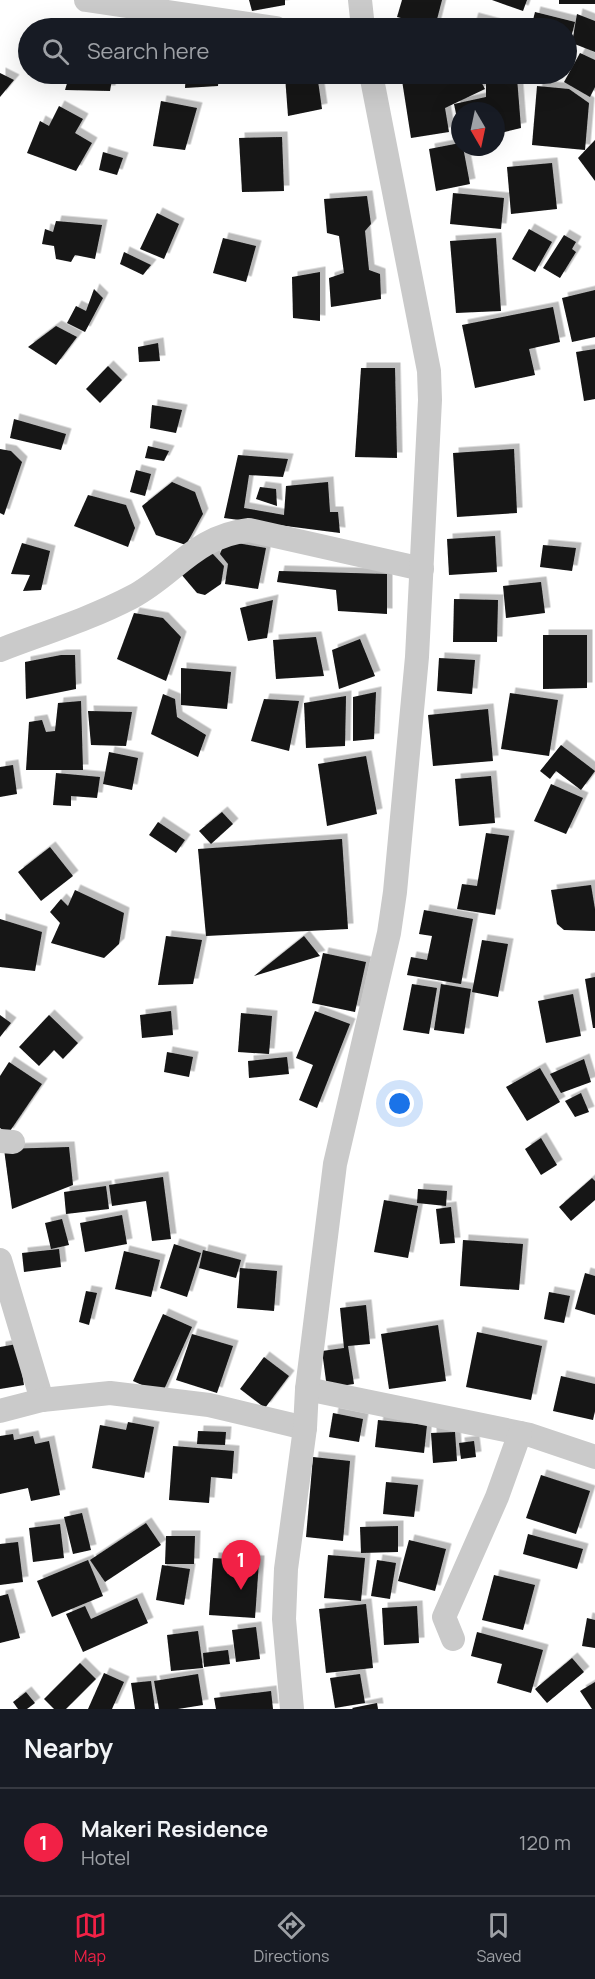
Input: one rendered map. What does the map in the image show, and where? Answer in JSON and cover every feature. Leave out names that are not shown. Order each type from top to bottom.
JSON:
[{"type":"street","points":[[86,0],[208,18]]},
{"type":"street","points":[[360,0],[362,18]]},
{"type":"street","points":[[292,1709],[284,1620],[286,1569],[305,1428],[307,1389],[335,1164],[389,933],[395,892],[417,657],[422,569],[430,400],[429,371],[372,84]]},
{"type":"street","points":[[0,650],[135,596],[210,541],[229,533],[249,530],[422,569]]},
{"type":"street","points":[[0,1260],[42,1400]]},
{"type":"street","points":[[307,1389],[520,1434],[595,1457]]},
{"type":"street","points":[[0,1411],[42,1400],[110,1393],[209,1405],[305,1428]]},
{"type":"street","points":[[453,1639],[444,1617],[497,1497],[520,1434]]},
{"type":"building","points":[[249,0],[285,0],[285,5],[252,11]]},
{"type":"building","points":[[402,0],[442,0],[437,18],[397,17]]},
{"type":"building","points":[[492,0],[527,0],[523,11]]},
{"type":"building","points":[[559,0],[595,0],[595,4],[559,4]]},
{"type":"building","points":[[535,12],[559,18],[534,18]]},
{"type":"building","points":[[577,14],[595,21],[595,52],[577,45]]},
{"type":"building","points":[[580,53],[595,60],[595,87],[590,97],[567,84],[577,84],[577,58]]},
{"type":"building","points":[[0,73],[14,80],[0,97]]},
{"type":"building","points":[[67,84],[111,84],[110,91],[65,90]]},
{"type":"building","points":[[185,84],[218,84],[218,86],[185,88]]},
{"type":"building","points":[[286,84],[318,84],[322,109],[288,116]]},
{"type":"building","points":[[403,84],[482,84],[485,89],[458,102],[451,102],[451,105],[445,108],[449,132],[411,138]]},
{"type":"building","points":[[486,84],[517,84],[521,128],[505,132],[505,102],[463,102],[486,97]]},
{"type":"building","points":[[537,86],[569,89],[589,103],[585,150],[532,145]]},
{"type":"building","points":[[161,101],[197,108],[185,150],[153,146]]},
{"type":"building","points":[[59,106],[83,119],[75,133],[92,143],[76,171],[27,153],[40,121],[49,126]]},
{"type":"building","points":[[282,137],[284,191],[242,192],[239,138]]},
{"type":"building","points":[[595,140],[595,181],[578,158]]},
{"type":"building","points":[[451,145],[451,156],[465,156],[470,184],[436,191],[429,149]]},
{"type":"building","points":[[103,152],[123,158],[117,175],[99,170]]},
{"type":"building","points":[[552,163],[557,209],[511,214],[507,167]]},
{"type":"building","points":[[453,193],[504,198],[501,229],[450,224]]},
{"type":"building","points":[[367,196],[371,224],[365,231],[369,270],[380,274],[381,299],[331,307],[329,278],[344,273],[339,236],[327,233],[324,199]]},
{"type":"building","points":[[157,213],[179,224],[164,259],[140,249]]},
{"type":"building","points":[[56,221],[102,225],[95,259],[75,255],[71,262],[56,259],[54,246],[42,244],[45,229],[53,232]]},
{"type":"building","points":[[529,229],[552,242],[535,272],[512,259]]},
{"type":"building","points":[[564,235],[576,242],[572,249],[576,252],[560,278],[543,268]]},
{"type":"building","points":[[223,238],[256,246],[246,282],[213,273]]},
{"type":"building","points":[[496,238],[501,311],[456,313],[450,241]]},
{"type":"building","points":[[124,252],[151,265],[143,275],[120,264]]},
{"type":"building","points":[[320,272],[320,321],[293,318],[292,277]]},
{"type":"building","points":[[94,289],[103,298],[85,332],[67,323],[76,306],[86,311]]},
{"type":"building","points":[[595,290],[595,337],[572,342],[562,298]]},
{"type":"building","points":[[553,307],[560,342],[529,349],[535,375],[475,388],[462,325]]},
{"type":"building","points":[[56,326],[77,337],[56,365],[28,347]]},
{"type":"building","points":[[158,343],[160,361],[139,362],[138,347]]},
{"type":"building","points":[[595,349],[595,399],[584,401],[576,352]]},
{"type":"building","points":[[108,366],[122,380],[100,403],[86,389]]},
{"type":"building","points":[[361,368],[395,368],[397,458],[355,457]]},
{"type":"building","points":[[152,405],[182,410],[176,433],[150,428]]},
{"type":"building","points":[[14,419],[66,434],[61,450],[10,438]]},
{"type":"building","points":[[148,446],[169,451],[164,461],[145,458]]},
{"type":"building","points":[[0,449],[11,451],[22,462],[4,515],[0,513]]},
{"type":"building","points":[[514,449],[517,513],[457,517],[453,453]]},
{"type":"building","points":[[238,455],[288,459],[283,477],[249,475],[244,508],[284,515],[286,486],[328,482],[330,512],[338,512],[340,533],[224,518]]},
{"type":"building","points":[[136,470],[151,474],[145,496],[130,492]]},
{"type":"building","points":[[172,482],[195,492],[203,514],[186,545],[156,535],[142,506]]},
{"type":"building","points":[[260,487],[276,489],[277,506],[256,499]]},
{"type":"building","points":[[88,495],[126,505],[135,528],[128,547],[74,526]]},
{"type":"building","points":[[495,536],[497,572],[449,575],[447,539]]},
{"type":"building","points":[[225,541],[266,548],[258,589],[225,584],[228,564],[220,554]]},
{"type":"building","points":[[22,543],[50,551],[41,590],[23,591],[30,575],[11,574]]},
{"type":"building","points":[[543,545],[576,548],[572,571],[540,567]]},
{"type":"building","points":[[212,553],[224,566],[221,584],[205,595],[197,593],[181,574]]},
{"type":"building","points":[[279,571],[387,574],[387,614],[338,611],[336,590],[277,582]]},
{"type":"building","points":[[541,582],[545,613],[506,618],[503,586]]},
{"type":"building","points":[[454,599],[498,600],[497,642],[453,642]]},
{"type":"building","points":[[273,600],[267,638],[248,641],[240,608]]},
{"type":"building","points":[[134,613],[163,618],[181,637],[166,681],[117,659]]},
{"type":"building","points":[[543,635],[587,635],[587,688],[543,689]]},
{"type":"building","points":[[316,637],[324,676],[276,679],[273,640]]},
{"type":"building","points":[[360,639],[375,676],[339,689],[332,650]]},
{"type":"building","points":[[61,655],[75,655],[76,689],[26,699],[25,662]]},
{"type":"building","points":[[439,658],[475,660],[472,694],[437,691]]},
{"type":"building","points":[[181,668],[231,672],[227,709],[181,705]]},
{"type":"building","points":[[376,692],[374,739],[353,741],[353,697]]},
{"type":"building","points":[[510,693],[558,700],[549,756],[501,749]]},
{"type":"building","points":[[163,694],[175,699],[177,717],[206,735],[198,757],[151,734]]},
{"type":"building","points":[[346,696],[345,746],[306,748],[304,703]]},
{"type":"building","points":[[264,699],[299,701],[289,751],[251,741]]},
{"type":"building","points":[[81,701],[83,770],[26,770],[29,722],[42,720],[46,732],[55,731],[58,703]]},
{"type":"building","points":[[488,709],[493,761],[433,766],[428,715]]},
{"type":"building","points":[[88,711],[132,712],[126,746],[91,745]]},
{"type":"building","points":[[561,745],[595,771],[581,790],[556,771],[550,779],[540,771]]},
{"type":"building","points":[[109,752],[138,758],[132,790],[103,784]]},
{"type":"building","points":[[366,756],[377,814],[327,826],[318,764]]},
{"type":"building","points":[[13,765],[17,794],[0,797],[0,767]]},
{"type":"building","points":[[56,773],[100,777],[97,798],[71,796],[71,806],[53,805]]},
{"type":"building","points":[[491,776],[495,823],[459,826],[455,779]]},
{"type":"building","points":[[551,784],[583,798],[566,834],[534,821]]},
{"type":"building","points":[[222,812],[233,824],[211,844],[199,831]]},
{"type":"building","points":[[158,822],[185,840],[176,853],[149,835]]},
{"type":"building","points":[[486,833],[509,836],[495,915],[457,909],[462,884],[477,886]]},
{"type":"building","points":[[342,839],[348,929],[206,936],[198,849]]},
{"type":"building","points":[[50,847],[73,876],[41,901],[18,872]]},
{"type":"building","points":[[591,885],[595,909],[595,931],[564,930],[557,924],[551,890]]},
{"type":"building","points":[[75,890],[124,913],[119,944],[104,958],[51,943],[60,923],[50,912],[61,899],[68,906]]},
{"type":"building","points":[[424,910],[473,919],[461,984],[407,975],[411,957],[427,960],[432,936],[419,934]]},
{"type":"building","points":[[0,919],[42,932],[35,971],[0,967]]},
{"type":"building","points":[[166,936],[202,940],[193,984],[158,985]]},
{"type":"building","points":[[304,936],[320,956],[254,976]]},
{"type":"building","points":[[482,940],[508,944],[498,997],[472,992]]},
{"type":"building","points":[[323,953],[366,962],[355,1012],[312,1003]]},
{"type":"building","points":[[595,977],[595,1028],[593,1028],[585,979]]},
{"type":"building","points":[[412,984],[437,988],[429,1034],[403,1030]]},
{"type":"building","points":[[441,984],[471,989],[464,1034],[434,1030]]},
{"type":"building","points":[[573,994],[581,1036],[546,1043],[538,1001]]},
{"type":"building","points":[[171,1011],[173,1035],[142,1038],[140,1015]]},
{"type":"building","points":[[315,1011],[350,1024],[317,1108],[299,1100],[313,1065],[296,1058]]},
{"type":"building","points":[[241,1013],[272,1016],[269,1054],[238,1052]]},
{"type":"building","points":[[0,1015],[11,1023],[0,1037]]},
{"type":"building","points":[[49,1015],[78,1043],[63,1059],[54,1050],[39,1066],[19,1047]]},
{"type":"building","points":[[167,1052],[193,1057],[189,1077],[164,1072]]},
{"type":"building","points":[[287,1057],[289,1074],[249,1078],[248,1061]]},
{"type":"building","points":[[584,1059],[591,1082],[561,1093],[550,1074]]},
{"type":"building","points":[[9,1062],[42,1084],[8,1134],[0,1128],[0,1076]]},
{"type":"building","points":[[540,1068],[560,1102],[527,1121],[506,1087]]},
{"type":"building","points":[[581,1093],[589,1112],[575,1117],[565,1101]]},
{"type":"building","points":[[541,1138],[557,1165],[541,1175],[525,1149]]},
{"type":"building","points":[[69,1147],[73,1185],[12,1209],[4,1149]]},
{"type":"building","points":[[163,1177],[171,1239],[152,1241],[146,1201],[112,1206],[109,1185]]},
{"type":"building","points":[[592,1178],[595,1181],[595,1200],[571,1221],[559,1207]]},
{"type":"building","points":[[106,1186],[109,1209],[66,1214],[64,1192]]},
{"type":"building","points":[[418,1189],[447,1191],[446,1206],[417,1203]]},
{"type":"building","points":[[384,1200],[418,1206],[408,1258],[374,1252]]},
{"type":"building","points":[[451,1207],[455,1243],[440,1244],[436,1209]]},
{"type":"building","points":[[122,1215],[127,1244],[85,1252],[80,1223]]},
{"type":"building","points":[[62,1219],[69,1245],[51,1249],[45,1223]]},
{"type":"building","points":[[463,1240],[523,1244],[519,1290],[460,1286]]},
{"type":"building","points":[[174,1244],[201,1253],[187,1297],[160,1288]]},
{"type":"building","points":[[59,1249],[61,1267],[24,1272],[22,1253]]},
{"type":"building","points":[[203,1250],[241,1260],[236,1278],[199,1268]]},
{"type":"building","points":[[124,1251],[160,1260],[151,1297],[115,1289]]},
{"type":"building","points":[[240,1268],[277,1271],[274,1311],[237,1308]]},
{"type":"building","points":[[585,1273],[595,1276],[595,1315],[575,1309]]},
{"type":"building","points":[[86,1291],[97,1293],[89,1325],[79,1322]]},
{"type":"building","points":[[549,1292],[570,1296],[564,1323],[544,1319]]},
{"type":"building","points":[[366,1305],[370,1344],[348,1346],[354,1384],[327,1388],[322,1351],[344,1348],[340,1308]]},
{"type":"building","points":[[163,1314],[192,1327],[162,1394],[133,1381]]},
{"type":"building","points":[[438,1325],[446,1381],[389,1389],[381,1334]]},
{"type":"building","points":[[477,1332],[542,1346],[531,1400],[466,1387]]},
{"type":"building","points":[[192,1334],[233,1346],[217,1393],[176,1380]]},
{"type":"building","points":[[17,1344],[24,1385],[0,1389],[0,1347]]},
{"type":"building","points":[[264,1357],[289,1376],[265,1408],[240,1389]]},
{"type":"building","points":[[561,1376],[595,1384],[593,1420],[553,1411]]},
{"type":"building","points":[[333,1413],[363,1419],[359,1442],[329,1437]]},
{"type":"building","points":[[378,1420],[427,1425],[424,1453],[375,1447]]},
{"type":"building","points":[[128,1422],[154,1427],[144,1478],[92,1468],[100,1425],[126,1430]]},
{"type":"building","points":[[198,1431],[226,1432],[225,1445],[197,1444]]},
{"type":"building","points":[[455,1432],[457,1461],[433,1463],[431,1433]]},
{"type":"building","points":[[13,1434],[14,1440],[33,1436],[35,1444],[49,1441],[60,1495],[31,1501],[28,1488],[0,1494],[0,1436]]},
{"type":"building","points":[[474,1441],[476,1457],[461,1459],[459,1443]]},
{"type":"building","points":[[173,1446],[234,1451],[232,1479],[211,1477],[209,1503],[169,1500]]},
{"type":"building","points":[[313,1457],[350,1461],[343,1541],[306,1537]]},
{"type":"building","points":[[541,1475],[590,1491],[576,1534],[526,1518]]},
{"type":"building","points":[[386,1482],[418,1485],[414,1517],[383,1514]]},
{"type":"building","points":[[82,1513],[91,1550],[73,1554],[64,1517]]},
{"type":"building","points":[[146,1523],[161,1545],[105,1582],[90,1560]]},
{"type":"building","points":[[60,1524],[64,1558],[33,1562],[29,1528]]},
{"type":"building","points":[[398,1526],[398,1552],[361,1553],[360,1527]]},
{"type":"building","points":[[528,1534],[583,1549],[577,1569],[523,1554]]},
{"type":"building","points":[[166,1536],[195,1536],[194,1564],[165,1564]]},
{"type":"building","points":[[409,1540],[446,1549],[435,1591],[398,1581]]},
{"type":"building","points":[[18,1542],[23,1582],[0,1585],[0,1544]]},
{"type":"building","points":[[328,1555],[365,1558],[361,1601],[324,1598]]},
{"type":"building","points":[[213,1558],[259,1561],[255,1618],[209,1615]]},
{"type":"building","points":[[88,1560],[103,1596],[52,1617],[37,1581]]},
{"type":"building","points":[[377,1560],[396,1563],[390,1599],[371,1596]]},
{"type":"building","points":[[162,1565],[190,1569],[184,1605],[156,1600]]},
{"type":"building","points":[[494,1575],[535,1585],[523,1630],[482,1620]]},
{"type":"building","points":[[8,1594],[20,1638],[0,1643],[0,1596]]},
{"type":"building","points":[[137,1598],[148,1623],[83,1652],[66,1614],[85,1606],[91,1619]]},
{"type":"building","points":[[366,1604],[373,1668],[326,1673],[319,1609]]},
{"type":"building","points":[[417,1606],[419,1643],[384,1645],[382,1608]]},
{"type":"building","points":[[587,1618],[595,1620],[595,1648],[582,1646]]},
{"type":"building","points":[[256,1627],[260,1659],[236,1662],[232,1630]]},
{"type":"building","points":[[198,1631],[203,1668],[171,1671],[167,1635]]},
{"type":"building","points":[[477,1632],[543,1650],[531,1693],[497,1683],[502,1664],[471,1656]]},
{"type":"building","points":[[228,1650],[230,1664],[204,1667],[203,1653]]},
{"type":"building","points":[[572,1658],[584,1672],[547,1703],[535,1689]]},
{"type":"building","points":[[80,1663],[96,1679],[66,1709],[54,1709],[44,1699]]},
{"type":"building","points":[[104,1673],[124,1682],[112,1709],[88,1709]]},
{"type":"building","points":[[198,1674],[203,1705],[159,1709],[154,1681]]},
{"type":"building","points":[[360,1674],[365,1703],[335,1708],[330,1678]]},
{"type":"building","points":[[151,1681],[155,1709],[135,1709],[131,1683]]},
{"type":"building","points":[[595,1682],[595,1709],[592,1709],[580,1691]]},
{"type":"building","points":[[271,1691],[273,1709],[216,1709],[214,1698]]},
{"type":"building","points":[[26,1692],[35,1703],[27,1709],[18,1709],[13,1702]]},
{"type":"building","points":[[377,1703],[378,1709],[352,1708]]},
{"type":"place","name":"Makeri Residence","points":[[241,1590]]}]
